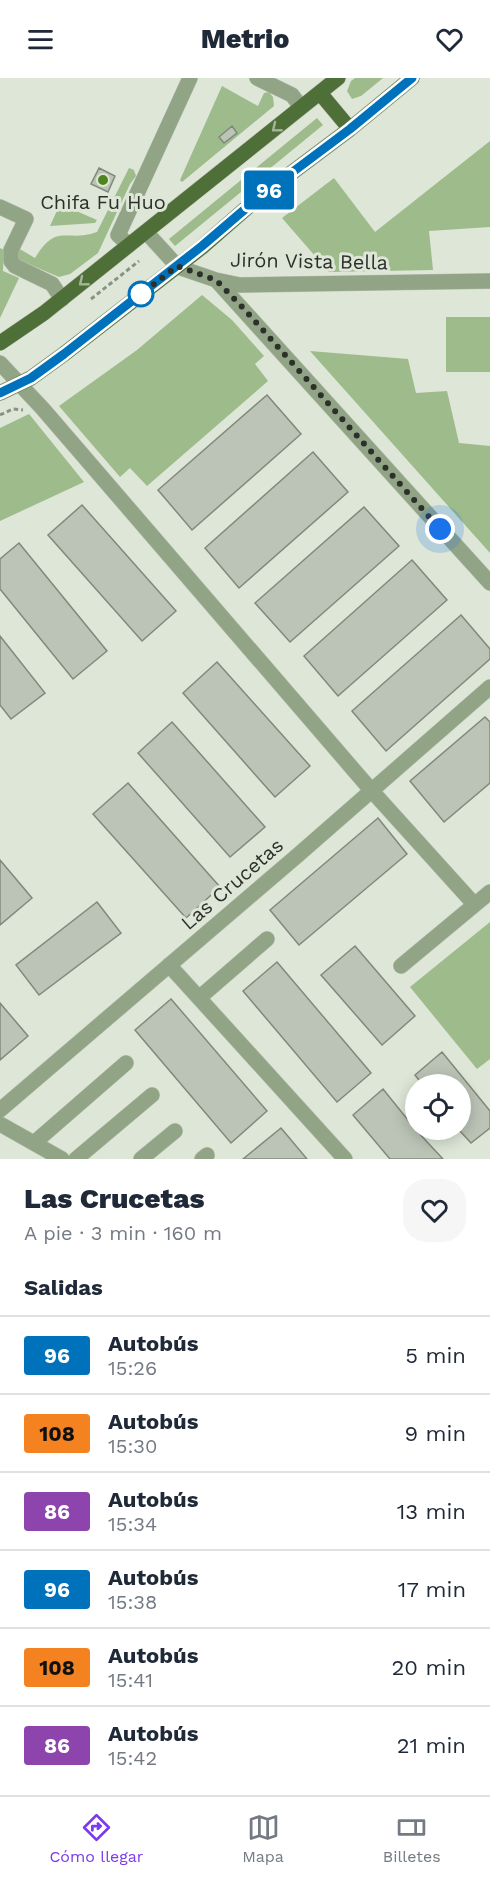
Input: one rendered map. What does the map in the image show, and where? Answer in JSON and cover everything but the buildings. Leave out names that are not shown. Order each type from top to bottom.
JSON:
[{"type":"main road","points":[[0,343],[62,299],[146,232],[297,101],[320,93],[338,78]]},
{"type":"main road","points":[[0,393],[20,384],[64,354],[412,78]]},
{"type":"main road","points":[[320,93],[350,129]]},
{"type":"street","points":[[129,245],[118,235],[190,78]]},
{"type":"street","points":[[257,78],[297,101]]},
{"type":"street","points":[[0,207],[26,219],[11,250],[11,261],[15,266],[52,284],[62,299]]},
{"type":"street","name":"Jirón Vista Bella","points":[[146,232],[177,266],[216,280],[240,285],[490,281]]},
{"type":"street","points":[[216,280],[490,583]]},
{"type":"street","points":[[0,363],[371,790],[474,904]]},
{"type":"street","name":"Las Crucetas","points":[[0,1110],[490,687]]},
{"type":"street","points":[[401,966],[490,892]]},
{"type":"street","points":[[199,998],[267,939]]},
{"type":"street","points":[[169,965],[345,1159]]},
{"type":"street","points":[[34,1143],[126,1063]]},
{"type":"street","points":[[76,1159],[152,1095]]},
{"type":"street","points":[[0,1124],[62,1159]]},
{"type":"street","points":[[141,1159],[175,1131]]},
{"type":"path","points":[[0,415],[13,409],[31,412]]},
{"type":"green space","points":[[355,78],[383,78],[361,96],[352,99],[347,91],[351,81]]},
{"type":"green space","points":[[222,86],[258,106],[264,93],[269,92],[273,97],[274,106],[182,182],[180,180]]},
{"type":"green space","points":[[317,118],[323,125],[175,246],[169,239]]},
{"type":"green space","points":[[490,141],[490,227],[429,231],[433,270],[329,272],[282,218],[334,178],[375,232]]},
{"type":"green space","points":[[129,168],[134,170],[136,176],[130,184],[98,253],[70,274],[59,277],[17,259],[18,248],[35,258],[50,240],[56,237],[97,232]]},
{"type":"green space","points":[[60,204],[97,220],[95,223],[50,226]]},
{"type":"green space","points":[[0,248],[4,250],[3,271],[19,278],[0,318]]},
{"type":"green space","points":[[202,295],[232,320],[264,356],[255,364],[268,381],[147,486],[130,468],[120,477],[59,406],[137,350]]},
{"type":"green space","points":[[446,317],[490,317],[490,372],[446,372]]},
{"type":"green space","points":[[310,351],[408,359],[416,393],[447,391],[459,443],[490,446],[490,553]]},
{"type":"green space","points":[[29,414],[84,482],[0,521],[0,428]]},
{"type":"green space","points":[[490,922],[490,1059],[477,1069],[410,987]]},
{"type":"bus line","name":"96","points":[[0,393],[31,378],[64,354],[412,78]]},
{"type":"place","name":"Chifa Fu Huo","points":[[103,180]]},
{"type":"route","points":[[141,294],[139,296],[177,266],[216,280],[440,529]]}]
